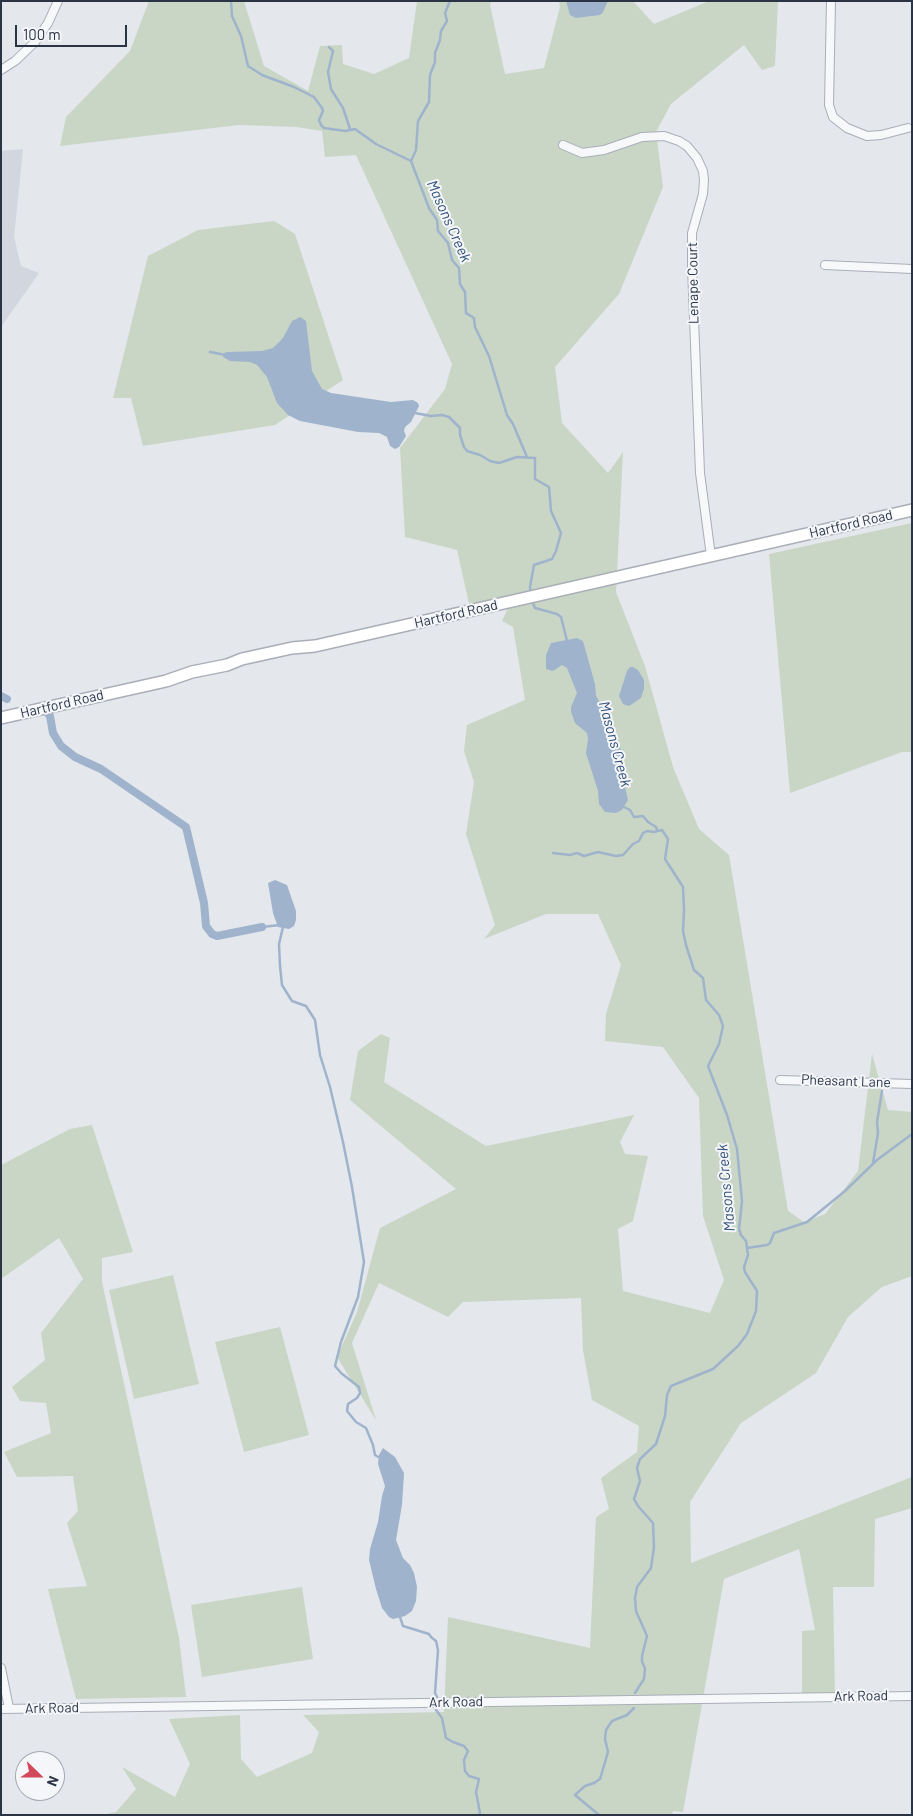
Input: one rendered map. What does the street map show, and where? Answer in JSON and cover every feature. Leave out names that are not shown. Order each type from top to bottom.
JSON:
[{"type":"street","points":[[1,70],[15,61],[35,42],[48,24],[58,1]]},
{"type":"street","points":[[831,1],[829,105],[833,117],[847,128],[867,136],[882,135],[908,128]]},
{"type":"street","name":"Lenape Court","points":[[563,145],[582,153],[598,151],[642,136],[664,136],[679,141],[686,146],[696,158],[703,171],[704,185],[693,228],[692,258],[700,474],[711,556]]},
{"type":"street","points":[[825,265],[912,269]]},
{"type":"street","name":"Hartford Road","points":[[1,718],[166,681],[192,672],[227,665],[242,659],[292,648],[315,646],[912,510]]},
{"type":"street","name":"Pheasant Lane","points":[[780,1080],[912,1084]]},
{"type":"street","points":[[1,1668],[5,1708]]},
{"type":"street","name":"Ark Road","points":[[5,1708],[912,1696]]},
{"type":"shaded area","points":[[23,149],[14,237],[21,266],[39,273],[1,327],[1,151]]},
{"type":"green space","points":[[149,1],[244,1],[264,66],[308,91],[320,46],[342,45],[343,64],[374,74],[409,58],[417,1],[491,1],[490,5],[505,74],[544,68],[560,7],[559,1],[633,1],[654,24],[709,1],[778,1],[775,66],[762,70],[744,45],[671,104],[656,132],[663,187],[619,294],[555,367],[562,423],[608,473],[623,452],[616,592],[645,666],[673,767],[699,829],[729,855],[788,1211],[804,1222],[825,1214],[858,1171],[872,1054],[888,1110],[912,1112],[912,1276],[882,1287],[848,1317],[816,1373],[741,1423],[690,1502],[691,1563],[912,1477],[912,1508],[875,1519],[874,1587],[833,1587],[835,1697],[802,1698],[802,1631],[815,1630],[799,1549],[724,1579],[683,1812],[673,1811],[672,1815],[103,1815],[116,1812],[136,1789],[122,1767],[175,1797],[190,1764],[169,1719],[240,1715],[241,1759],[257,1777],[312,1753],[319,1732],[303,1715],[444,1712],[448,1617],[590,1648],[596,1517],[609,1509],[601,1478],[637,1452],[639,1426],[592,1400],[583,1350],[581,1298],[463,1302],[448,1317],[379,1283],[352,1343],[376,1420],[337,1357],[357,1312],[380,1228],[456,1189],[350,1100],[358,1051],[381,1034],[390,1038],[384,1082],[486,1146],[634,1115],[620,1142],[625,1154],[648,1156],[633,1221],[618,1229],[623,1291],[710,1313],[724,1280],[703,1216],[699,1098],[663,1047],[605,1041],[606,1014],[621,965],[598,914],[546,914],[484,939],[495,925],[466,834],[474,782],[464,751],[467,725],[525,700],[513,627],[502,621],[513,597],[470,608],[457,550],[405,537],[400,448],[445,389],[452,364],[356,155],[325,157],[322,131],[296,127],[239,125],[60,146],[66,117],[130,51]]},
{"type":"green space","points":[[274,221],[295,234],[343,380],[275,425],[143,446],[131,398],[113,398],[148,256],[198,230]]},
{"type":"green space","points":[[912,523],[912,752],[902,752],[790,793],[769,554]]},
{"type":"green space","points":[[92,1125],[133,1252],[102,1258],[102,1282],[179,1638],[186,1697],[76,1699],[48,1589],[87,1586],[67,1523],[78,1511],[73,1476],[17,1477],[4,1452],[51,1433],[46,1403],[20,1401],[12,1387],[45,1360],[41,1333],[83,1279],[59,1238],[1,1279],[1,1165],[70,1129]]},
{"type":"green space","points":[[173,1275],[199,1384],[134,1399],[109,1290]]},
{"type":"green space","points":[[280,1327],[309,1435],[244,1452],[215,1342]]},
{"type":"green space","points":[[302,1587],[313,1659],[202,1677],[191,1605]]},
{"type":"water","points":[[566,1],[608,1],[600,15],[576,18],[570,15]]},
{"type":"water","points":[[300,317],[306,321],[312,371],[322,389],[331,393],[391,402],[413,400],[418,403],[419,406],[411,422],[405,427],[406,436],[399,447],[395,449],[390,446],[387,437],[379,433],[358,432],[300,421],[288,415],[277,403],[267,377],[257,365],[250,362],[230,361],[223,357],[224,353],[227,352],[262,351],[273,348],[283,338],[292,321]]},
{"type":"water","points":[[577,638],[583,641],[595,684],[596,696],[607,714],[621,750],[621,770],[628,800],[622,810],[616,813],[605,812],[599,804],[598,791],[586,753],[587,733],[575,723],[571,712],[571,707],[577,693],[567,668],[562,665],[553,671],[546,669],[546,655],[551,643]]},
{"type":"water","points":[[630,667],[638,670],[644,680],[644,689],[641,698],[629,706],[623,704],[619,696]]},
{"type":"water","points":[[275,880],[287,885],[296,911],[294,926],[289,929],[278,927],[273,913],[268,883]]},
{"type":"water","points":[[383,1448],[395,1457],[404,1473],[402,1505],[396,1540],[403,1558],[410,1565],[414,1573],[417,1587],[416,1601],[412,1611],[405,1616],[393,1619],[382,1608],[369,1560],[385,1486],[378,1464],[379,1455]]},
{"type":"waterway","points":[[231,1],[232,16],[241,36],[248,66],[262,75],[314,97],[323,111],[319,120],[324,128],[345,131],[355,129],[376,144],[411,161]]},
{"type":"waterway","name":"Masons Creek","points":[[450,1],[445,13],[447,21],[441,31],[435,53],[435,62],[430,75],[429,102],[418,121],[416,150],[411,161],[429,208],[437,220],[438,231],[448,243],[452,260],[459,268],[460,284],[465,292],[466,313],[474,318],[475,327],[489,356],[507,415],[513,424],[527,457]]},
{"type":"waterway","points":[[329,47],[333,51],[328,72],[331,89],[343,108],[350,129]]},
{"type":"waterway","points":[[210,352],[226,355]]},
{"type":"waterway","name":"Masons Creek","points":[[415,413],[449,417],[460,428],[460,435],[467,451],[480,455],[490,461],[499,463],[517,457],[535,458],[535,479],[549,487],[551,511],[561,533],[552,559],[534,565],[530,587],[531,594]]},
{"type":"waterway","name":"Masons Creek","points":[[532,600],[535,608],[557,614],[561,617],[567,641]]},
{"type":"waterway","points":[[1,696],[7,699]]},
{"type":"waterway","points":[[45,710],[50,716],[53,733],[61,746],[75,757],[101,769],[186,827],[204,903],[206,926],[212,934],[217,936],[262,927]]},
{"type":"waterway","name":"Masons Creek","points":[[622,806],[630,810],[634,817],[643,816],[657,830]]},
{"type":"waterway","name":"Masons Creek","points":[[553,853],[570,855],[577,853],[584,856],[598,852],[616,856],[623,855],[647,831],[662,830],[668,839],[665,859],[683,887],[683,931],[686,945],[694,970],[703,978],[706,1000],[719,1015],[723,1026],[719,1044],[708,1066],[727,1115],[737,1149],[742,1201],[739,1229],[746,1241],[748,1255],[744,1267],[745,1272],[757,1291],[756,1311],[747,1334],[738,1346],[713,1369],[671,1386],[667,1395],[665,1416],[656,1444],[640,1459],[637,1468],[640,1481],[634,1499],[653,1523],[654,1547],[651,1568],[637,1587],[635,1598],[636,1611],[647,1636],[642,1656],[645,1669],[644,1679],[635,1693]]},
{"type":"waterway","points":[[262,927],[280,925],[283,927],[279,944],[282,985],[292,1001],[306,1006],[315,1020],[320,1055],[343,1142],[364,1262],[358,1297],[341,1342],[335,1366],[359,1387],[360,1393],[357,1398],[348,1404],[347,1411],[356,1422],[366,1428],[375,1455],[380,1458]]},
{"type":"waterway","points":[[873,1163],[882,1091]]},
{"type":"waterway","points":[[747,1248],[767,1245],[770,1243],[774,1233],[807,1222],[845,1191],[877,1160],[912,1134]]},
{"type":"waterway","points":[[400,1617],[403,1626],[429,1634],[436,1641],[438,1650],[435,1693],[437,1697]]},
{"type":"waterway","points":[[437,1707],[436,1710],[442,1718],[446,1738],[464,1746],[468,1751],[464,1760],[465,1771],[469,1776],[479,1779],[476,1792],[479,1815]]},
{"type":"waterway","name":"Masons Creek","points":[[599,1815],[575,1795],[585,1786],[600,1779],[608,1752],[605,1739],[606,1730],[612,1721],[627,1715],[634,1708]]}]
